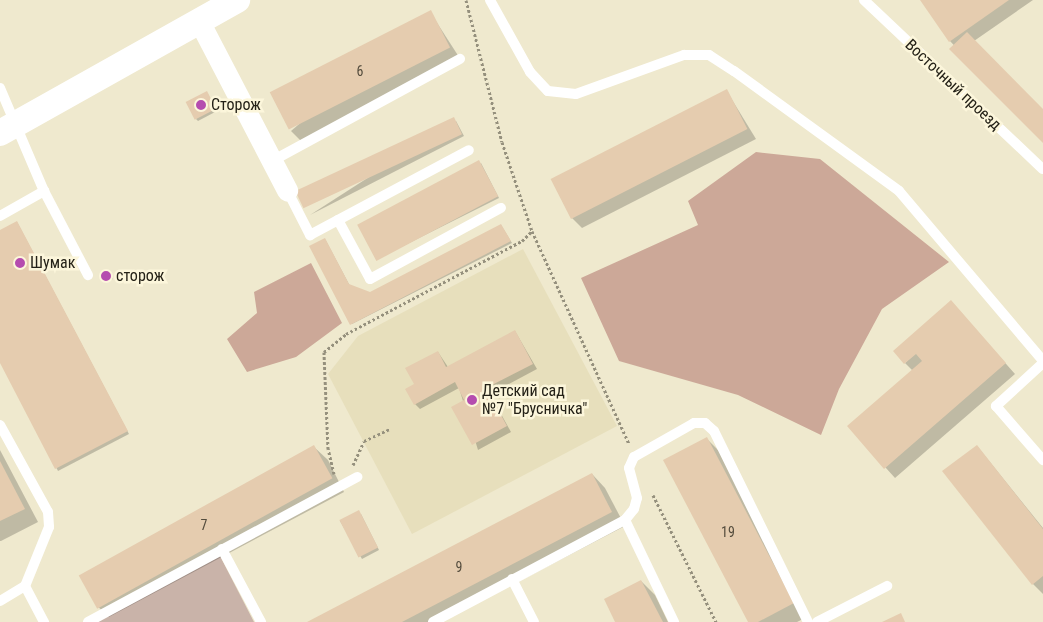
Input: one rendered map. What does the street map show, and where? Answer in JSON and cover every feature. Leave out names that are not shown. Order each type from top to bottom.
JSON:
[{"type":"street","points":[[8,128],[237,0]]},
{"type":"street","points":[[199,21],[287,190]]},
{"type":"lane","points":[[490,0],[530,72],[548,91],[576,94],[684,55],[709,55],[734,71],[899,191],[1043,362],[996,406],[1043,460]]},
{"type":"lane","name":"Восточный проезд","points":[[864,0],[1043,169]]},
{"type":"lane","points":[[272,161],[460,59]]},
{"type":"lane","points":[[0,88],[8,128],[44,191],[88,275]]},
{"type":"lane","points":[[287,190],[310,235],[470,150]]},
{"type":"lane","points":[[0,216],[44,191]]},
{"type":"lane","points":[[338,220],[370,279],[501,208]]},
{"type":"lane","points":[[432,622],[624,520],[634,509],[637,498],[629,468],[634,457],[694,423],[705,423],[714,431],[808,622]]},
{"type":"lane","points":[[0,424],[48,512],[49,527],[25,586],[0,601]]},
{"type":"lane","points":[[88,622],[353,479]]},
{"type":"lane","points":[[624,520],[674,622]]},
{"type":"lane","points":[[222,549],[261,622]]},
{"type":"lane","points":[[512,579],[534,622]]},
{"type":"lane","points":[[25,586],[44,622]]},
{"type":"lane","points":[[818,622],[887,586]]},
{"type":"path","points":[[466,0],[502,142],[532,231],[634,457]]},
{"type":"path","points":[[338,487],[328,449],[324,352],[346,334],[522,241],[532,231]]},
{"type":"path","points":[[353,479],[364,441],[390,429]]},
{"type":"path","points":[[651,492],[716,622]]},
{"type":"shaded area","points":[[756,152],[820,159],[949,262],[882,309],[839,389],[821,435],[738,395],[619,361],[581,278],[698,225],[688,201]]},
{"type":"shaded area","name":"Детский сад №7 \"Брусничка\"","points":[[523,249],[617,426],[412,534],[328,374],[358,336]]},
{"type":"shaded area","points":[[311,263],[342,323],[296,357],[247,372],[227,339],[257,313],[254,292]]},
{"type":"shaded area","points":[[220,556],[254,622],[95,622]]},
{"type":"building","points":[[920,0],[1009,0],[949,42]]},
{"type":"building","points":[[431,10],[450,47],[289,130],[270,92]]},
{"type":"building","points":[[967,32],[1043,109],[1043,143],[949,49]]},
{"type":"building","points":[[727,89],[747,129],[571,219],[551,179]]},
{"type":"building","name":"Сторож","points":[[207,91],[216,109],[195,120],[186,102]]},
{"type":"building","points":[[454,117],[462,134],[303,208],[295,191]]},
{"type":"building","points":[[479,160],[498,196],[376,261],[357,225]]},
{"type":"building","points":[[17,221],[128,431],[55,469],[0,363],[0,230]]},
{"type":"building","points":[[501,224],[511,241],[350,325],[309,246],[325,238],[349,284],[370,292]]},
{"type":"building","name":"сторож","points":[[109,272],[111,277],[103,280],[101,275]]},
{"type":"building","points":[[951,300],[1006,363],[884,469],[847,426],[922,361],[916,354],[904,364],[893,351]]},
{"type":"building","points":[[515,330],[533,364],[486,388],[507,426],[472,445],[451,407],[464,400],[455,382],[414,405],[405,389],[414,384],[405,368],[438,351],[446,367]]},
{"type":"building","points":[[707,437],[794,603],[758,622],[748,622],[663,460]]},
{"type":"building","points":[[314,445],[332,478],[97,609],[79,575]]},
{"type":"building","points":[[977,445],[1043,529],[1043,576],[1032,585],[942,471]]},
{"type":"building","points":[[0,461],[25,509],[0,521]]},
{"type":"building","points":[[592,473],[612,512],[402,622],[307,622]]},
{"type":"building","points":[[359,510],[378,547],[358,557],[339,520]]},
{"type":"building","points":[[641,580],[663,622],[615,622],[604,599]]},
{"type":"building","points":[[901,613],[905,622],[882,622]]},
{"type":"place","name":"Сторож","points":[[201,105]]},
{"type":"place","name":"Шумак","points":[[20,263]]},
{"type":"place","name":"сторож","points":[[106,276]]},
{"type":"place","name":"Детский сад №7 \"Брусничка\"","points":[[472,400]]}]
